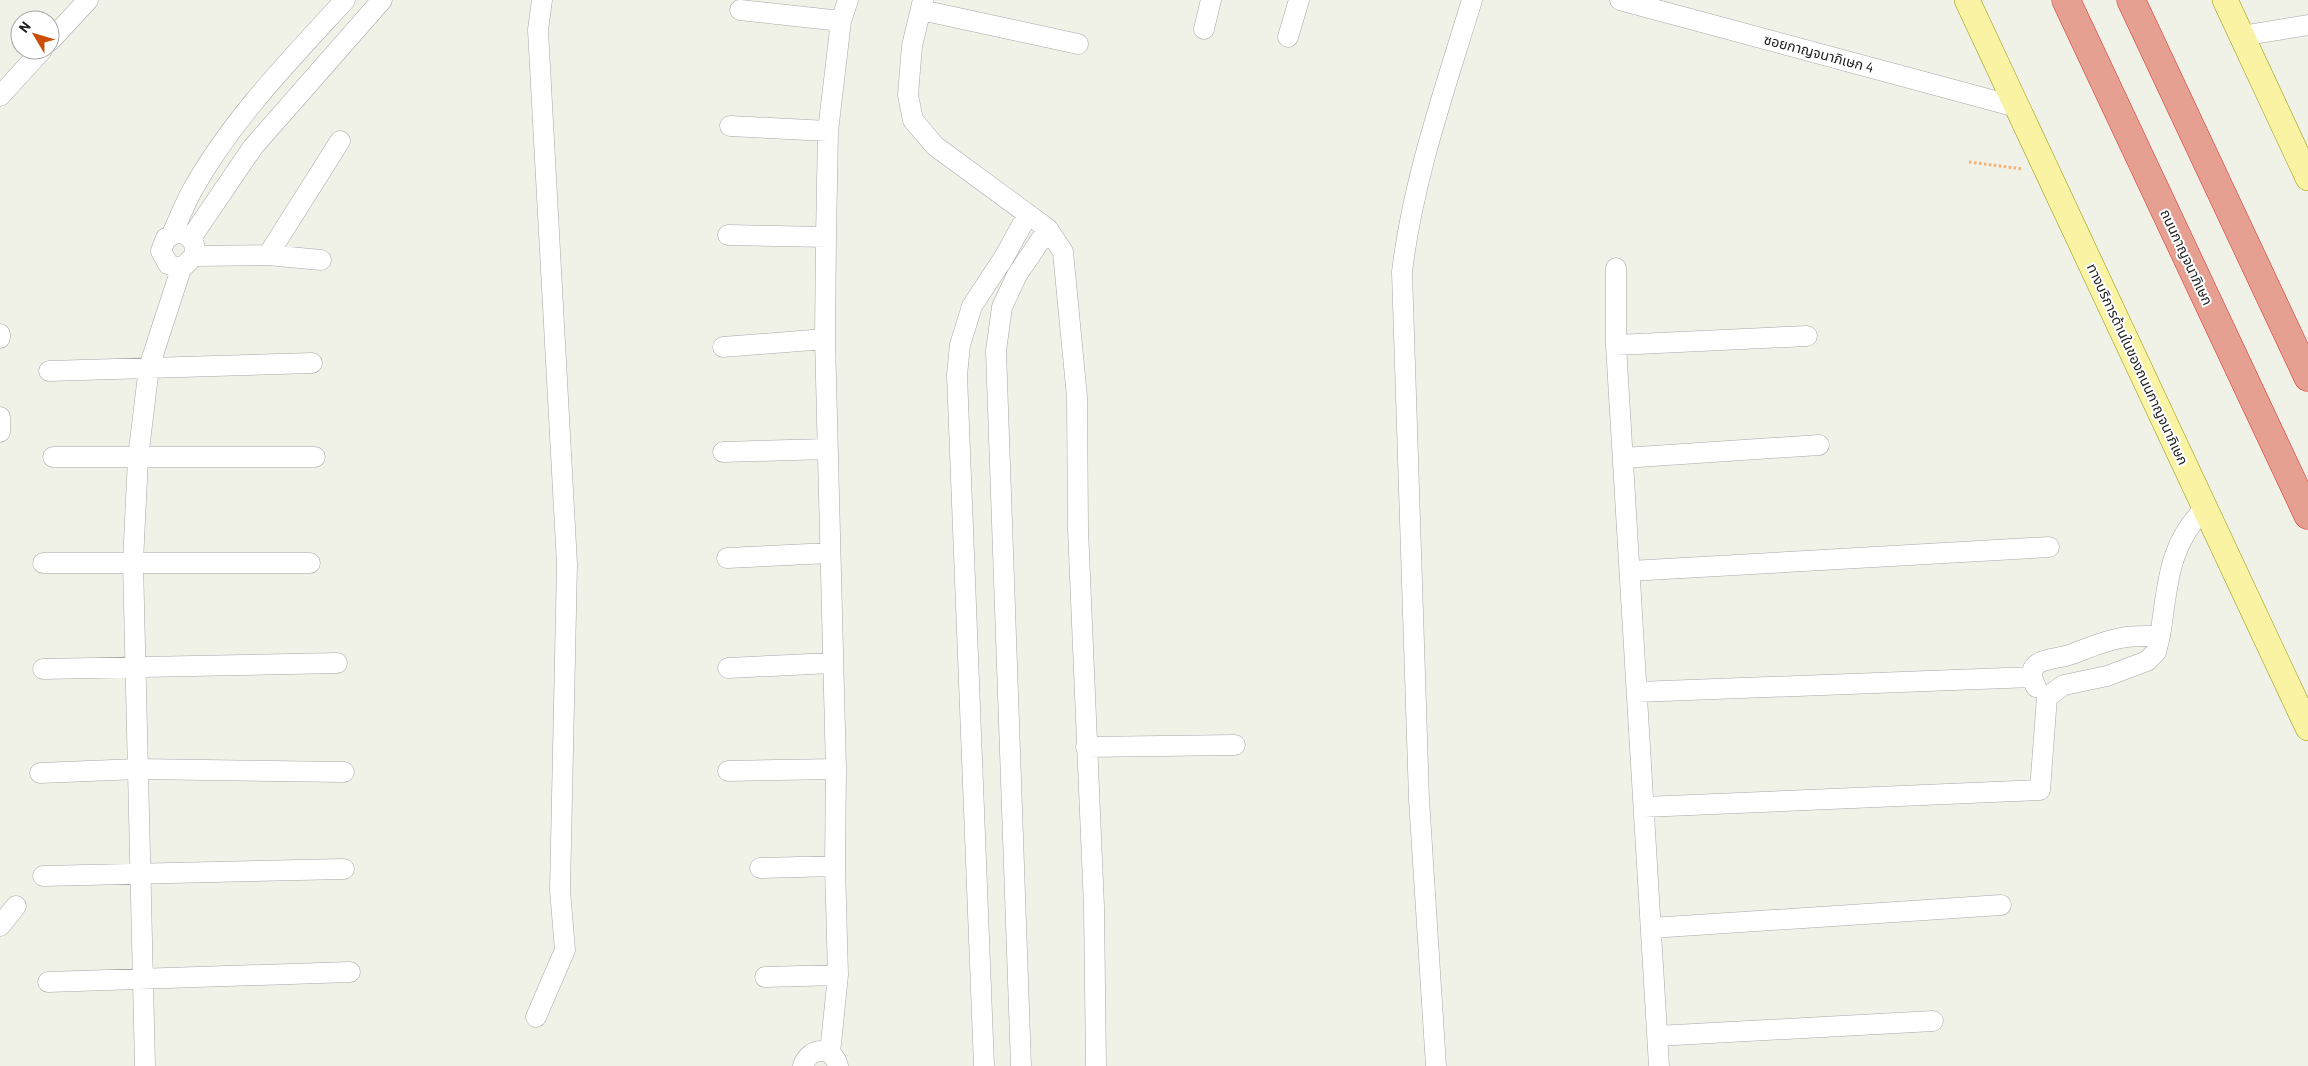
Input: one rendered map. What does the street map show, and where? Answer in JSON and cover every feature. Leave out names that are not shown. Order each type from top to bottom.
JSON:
[{"type":"highway","name":"ถนนกาญจนาภิเษก","points":[[2066,0],[2308,514]]},
{"type":"highway","points":[[2131,0],[2308,377]]},
{"type":"main road","name":"ทางบริการด้านในของถนนกาญจนาภิเษก","points":[[1967,0],[2308,728]]},
{"type":"main road","points":[[2224,0],[2308,178]]},
{"type":"street","points":[[60,30],[88,0]]},
{"type":"street","points":[[172,234],[192,190],[224,140],[262,90],[345,0]]},
{"type":"street","points":[[145,1066],[133,562],[138,458],[149,367],[189,255],[254,147],[382,0]]},
{"type":"street","points":[[536,1017],[565,950],[560,890],[567,564],[538,30],[542,0]]},
{"type":"street","points":[[834,1059],[838,975],[836,769],[827,449],[826,237],[828,131],[841,21],[848,0]]},
{"type":"street","points":[[1204,29],[1211,0]]},
{"type":"street","points":[[1288,37],[1299,0]]},
{"type":"street","points":[[1436,1066],[1419,799],[1402,272],[1406,235],[1425,159],[1472,0]]},
{"type":"street","name":"ซอยกาญจนาภิเษก 4","points":[[1620,0],[2018,107]]},
{"type":"street","points":[[1078,44],[922,5],[912,46],[908,94],[913,120],[935,146],[1048,229],[1063,252],[1077,397],[1078,529],[1094,907],[1096,1066]]},
{"type":"street","points":[[740,10],[841,21]]},
{"type":"street","points":[[2242,36],[2308,25]]},
{"type":"street","points":[[0,96],[33,60]]},
{"type":"street","points":[[730,126],[828,131]]},
{"type":"street","points":[[268,255],[340,141]]},
{"type":"street","points":[[984,1066],[957,375],[960,345],[972,306],[1003,259],[1028,214]]},
{"type":"street","points":[[1021,1066],[996,351],[1002,307],[1017,275],[1048,229]]},
{"type":"street","points":[[189,255],[179,232],[166,238],[161,251],[168,264],[189,255],[268,255],[322,260]]},
{"type":"street","points":[[728,235],[826,237]]},
{"type":"street","points":[[1616,268],[1616,344],[1659,1066]]},
{"type":"street","points":[[1616,344],[1807,336]]},
{"type":"street","points":[[723,347],[825,339]]},
{"type":"street","points":[[48,371],[312,363]]},
{"type":"street","points":[[0,418],[0,432]]},
{"type":"street","points":[[1623,458],[1819,445]]},
{"type":"street","points":[[723,452],[827,449]]},
{"type":"street","points":[[53,457],[315,457]]},
{"type":"street","points":[[2047,697],[2064,685],[2107,676],[2147,661],[2156,652],[2173,559],[2180,540],[2192,522],[2205,508]]},
{"type":"street","points":[[1630,571],[2050,546]]},
{"type":"street","points":[[726,558],[830,553]]},
{"type":"street","points":[[43,563],[310,563]]},
{"type":"street","points":[[2047,697],[2037,689],[2032,677],[2038,665],[2051,657],[2070,655],[2122,637],[2160,636]]},
{"type":"street","points":[[728,668],[832,663]]},
{"type":"street","points":[[43,669],[337,664]]},
{"type":"street","points":[[1637,692],[2032,677]]},
{"type":"street","points":[[1644,807],[2040,790],[2047,697]]},
{"type":"street","points":[[1086,747],[1235,745]]},
{"type":"street","points":[[40,773],[138,769],[344,772]]},
{"type":"street","points":[[728,771],[836,769]]},
{"type":"street","points":[[760,868],[836,866]]},
{"type":"street","points":[[43,876],[344,868]]},
{"type":"street","points":[[1651,928],[2001,905]]},
{"type":"street","points":[[0,926],[16,906]]},
{"type":"street","points":[[48,982],[350,972]]},
{"type":"street","points":[[765,977],[838,975]]},
{"type":"street","points":[[1657,1036],[1933,1021]]},
{"type":"street","points":[[803,1066],[805,1058],[812,1052],[821,1050],[834,1059]]},
{"type":"path","points":[[1969,162],[2048,172]]}]
